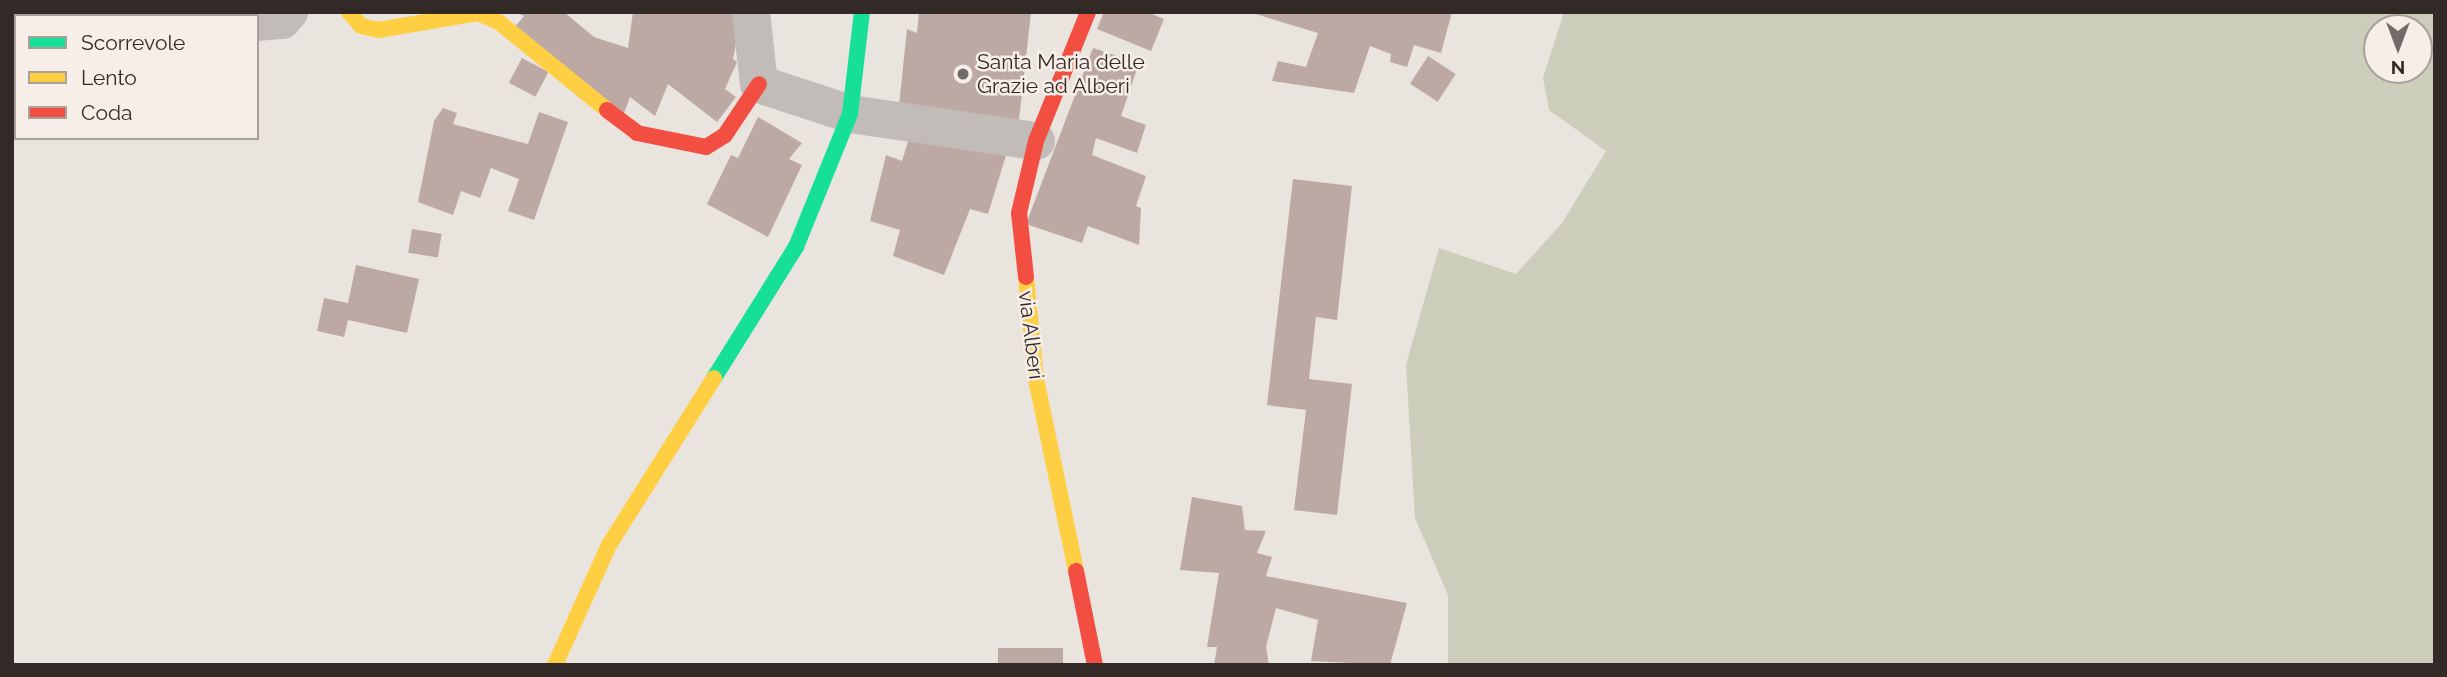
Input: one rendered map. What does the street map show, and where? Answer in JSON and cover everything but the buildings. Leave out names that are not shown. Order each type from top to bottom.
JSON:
[{"type":"street","points":[[259,22],[282,20],[289,12]]},
{"type":"street","points":[[349,12],[361,26],[378,30],[478,13],[500,23],[540,60],[637,133],[689,146],[706,147],[725,135],[759,85],[751,12]]},
{"type":"street","points":[[555,665],[609,545],[796,247],[850,114],[862,12]]},
{"type":"street","name":"via Alberi","points":[[1088,12],[1036,141],[1019,214],[1036,379],[1095,665]]},
{"type":"street","points":[[759,85],[850,114],[1036,141]]},
{"type":"green space","points":[[1564,12],[2435,12],[2435,665],[1448,665],[1448,595],[1415,518],[1406,365],[1439,248],[1516,274],[1562,223],[1606,151],[1549,110],[1543,78]]},
{"type":"traffic: fast","points":[[714,378],[796,247],[850,114],[862,12]]},
{"type":"traffic: slow","points":[[349,12],[361,26],[378,30],[478,13],[500,23],[607,110]]},
{"type":"traffic: slow","points":[[1026,277],[1036,379],[1076,571]]},
{"type":"traffic: slow","points":[[555,665],[609,545],[714,378]]},
{"type":"traffic: jam","points":[[1026,277],[1019,213],[1036,141],[1088,12]]},
{"type":"traffic: jam","points":[[607,110],[637,133],[706,147],[725,135],[759,84]]},
{"type":"traffic: jam","points":[[1076,571],[1095,665]]},
{"type":"place","name":"Santa Maria delle Grazie ad Alberi","points":[[963,74]]}]
